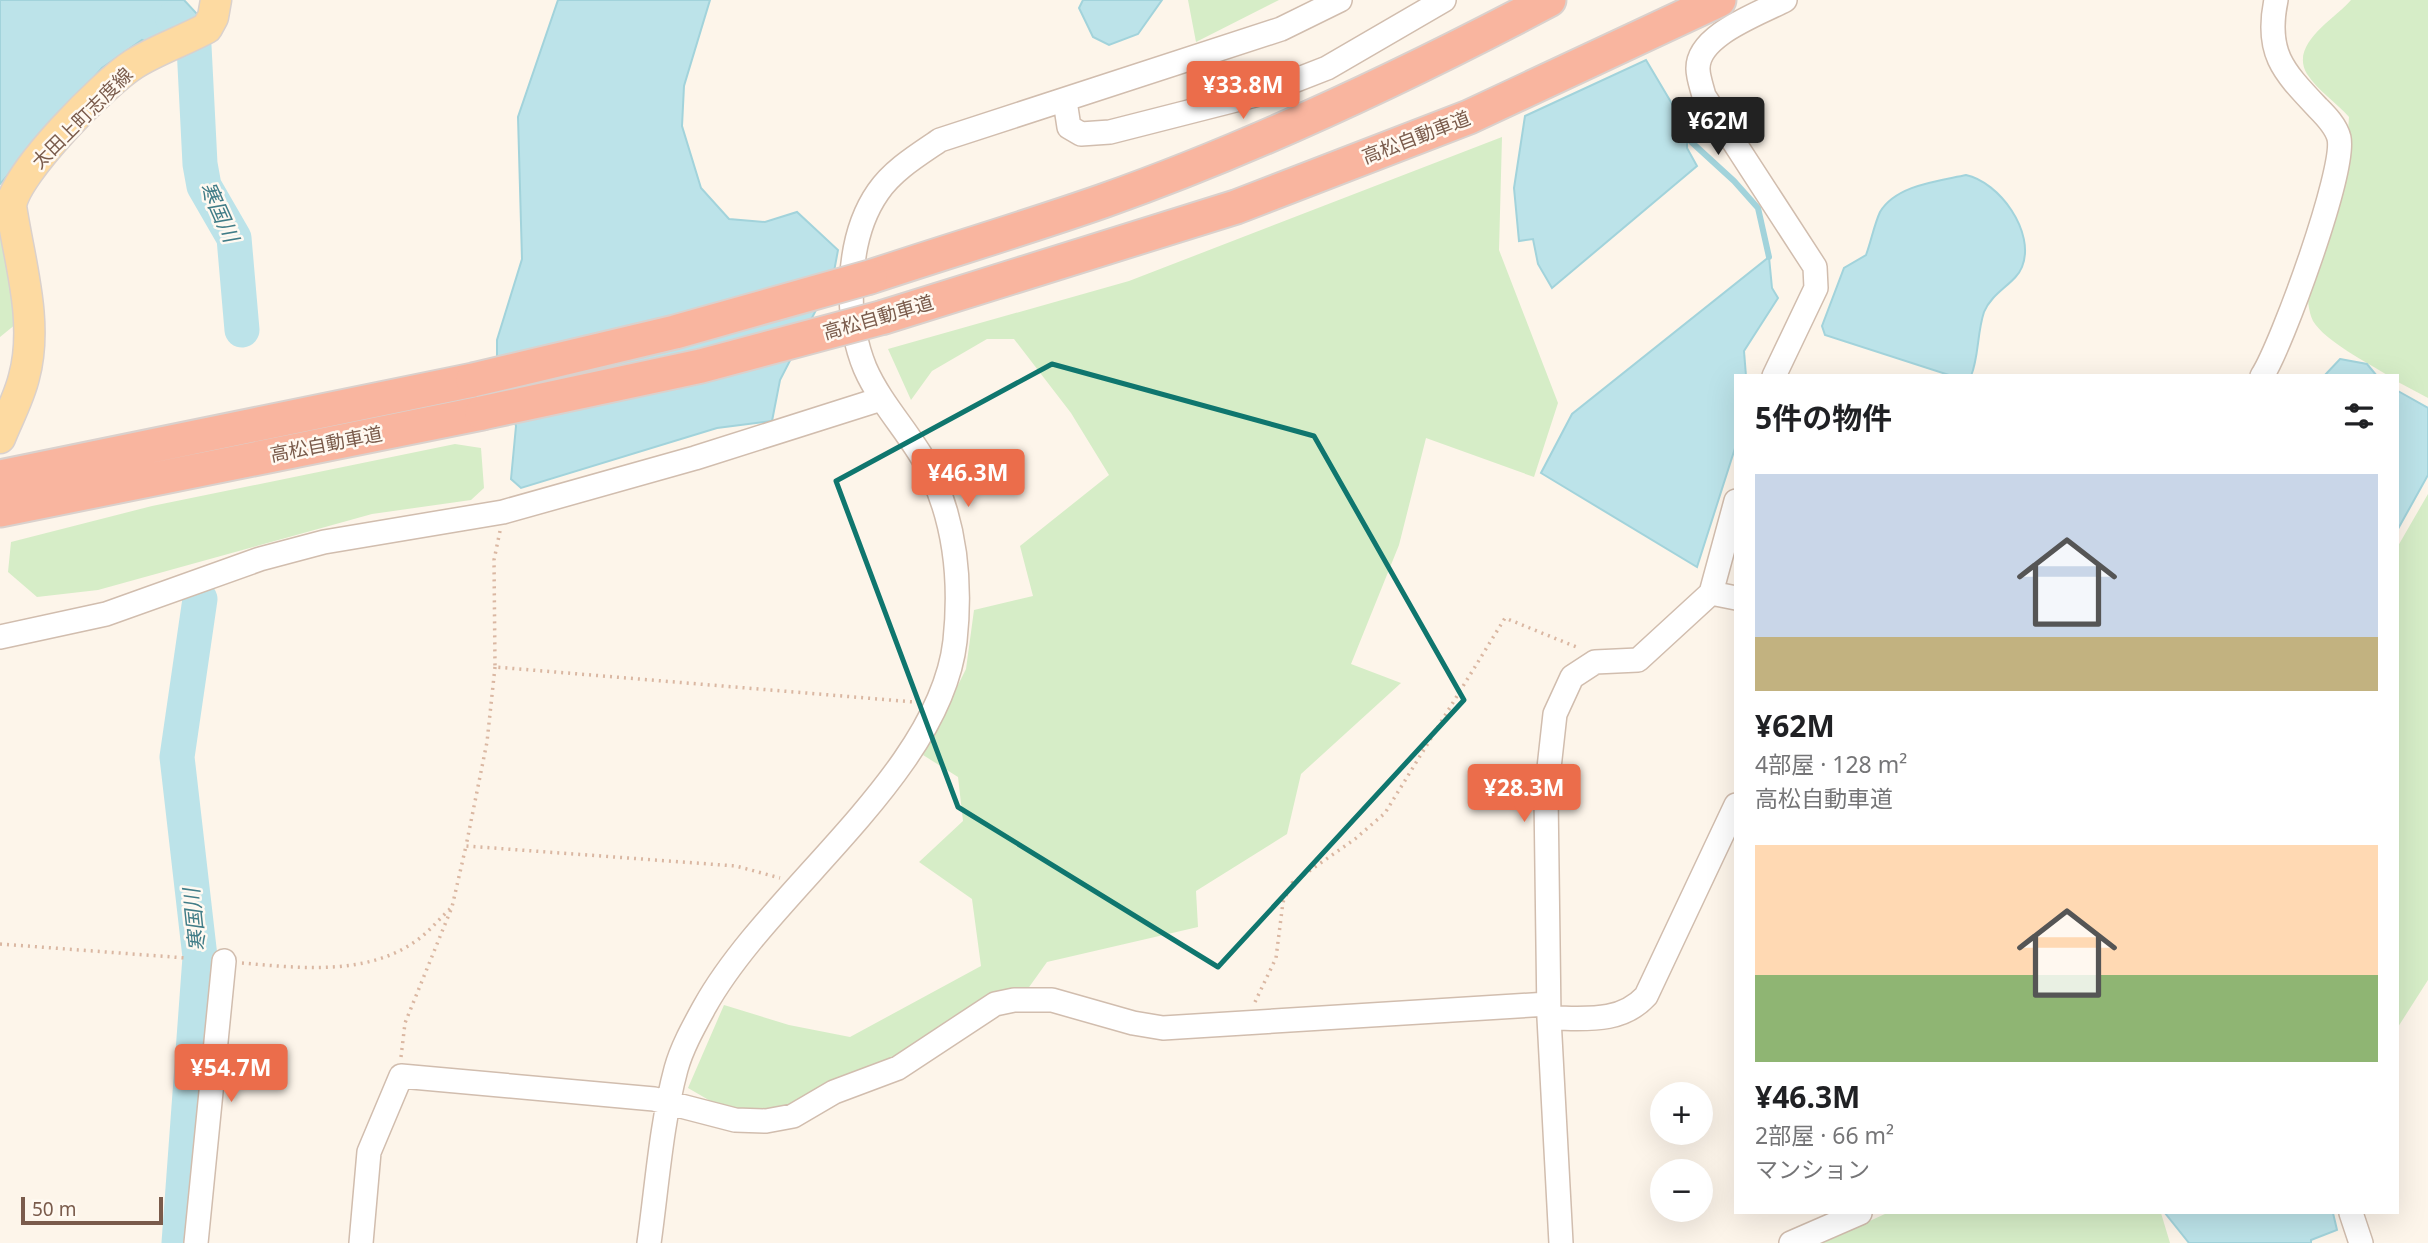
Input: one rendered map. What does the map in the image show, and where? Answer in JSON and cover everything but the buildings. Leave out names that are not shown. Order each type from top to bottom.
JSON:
[{"type":"highway","name":"高松自動車道","points":[[14,474],[473,380],[675,332],[870,276],[1104,201],[1297,123],[1457,48],[1549,0]]},
{"type":"highway","name":"高松自動車道","points":[[13,512],[136,482],[701,366],[884,317],[1236,207],[1469,117],[1718,0]]},
{"type":"main road","name":"太田上町志度線","points":[[1,435],[24,377],[29,351],[29,320],[6,202],[42,153],[107,87],[134,64],[177,46],[211,14]]},
{"type":"street","points":[[649,1243],[676,1068],[707,1003],[726,973],[899,766],[923,731],[955,646],[958,603],[954,544],[931,473],[881,399],[864,367],[853,317],[858,231],[878,191],[908,161],[940,141],[1281,29],[1340,0]]},
{"type":"street","points":[[1065,101],[1069,127],[1080,134],[1110,132],[1263,93],[1328,68],[1444,0]]},
{"type":"street","points":[[1775,374],[1816,288],[1815,267],[1704,96],[1698,69],[1701,51],[1710,40],[1785,0]]},
{"type":"street","points":[[2263,374],[2274,358],[2291,312],[2339,165],[2339,138],[2330,120],[2279,63],[2273,44],[2276,0]]},
{"type":"street","points":[[0,637],[106,614],[260,559],[324,542],[503,512],[695,458],[881,399]]},
{"type":"street","points":[[1560,1243],[1548,1011],[1546,795],[1549,742],[1555,714],[1572,677],[1595,662],[1638,660],[1711,593],[1734,508]]},
{"type":"street","points":[[1711,593],[1734,598]]},
{"type":"street","points":[[361,1243],[369,1152],[373,1136],[389,1108],[401,1076],[670,1101],[735,1120],[766,1121],[793,1116],[834,1092],[898,1068],[995,1004],[1014,1000],[1052,1000],[1133,1023],[1163,1028],[1548,1011],[1620,1016],[1633,1010],[1646,996],[1734,809]]},
{"type":"street","points":[[197,1243],[224,961]]},
{"type":"street","points":[[1791,1243],[1858,1214]]},
{"type":"street","points":[[2351,1214],[2361,1243]]},
{"type":"path","points":[[401,1076],[405,1023],[452,907],[489,730],[495,667],[494,560],[503,512]]},
{"type":"path","points":[[1236,1025],[1261,994],[1276,958],[1283,902],[1292,883],[1355,839],[1385,813],[1505,618],[1578,646],[1595,662]]},
{"type":"path","points":[[495,667],[914,702],[933,709]]},
{"type":"path","points":[[466,846],[736,866],[772,873],[797,888]]},
{"type":"path","points":[[224,961],[297,968],[369,963],[394,955],[419,940],[452,907]]},
{"type":"path","points":[[0,944],[186,958]]},
{"type":"highlighted area","points":[[1052,364],[1314,436],[1464,700],[1218,967],[958,807],[836,481]]},
{"type":"green space","points":[[1188,0],[1279,0],[1196,42]]},
{"type":"green space","points":[[2351,0],[2428,0],[2428,398],[2399,383],[2399,374],[2386,374],[2337,344],[2319,329],[2309,309],[2307,288],[2345,173],[2349,117],[2307,74],[2303,63],[2304,52],[2316,33]]},
{"type":"green space","points":[[1502,137],[1499,250],[1558,403],[1534,477],[1426,438],[1399,545],[1351,664],[1401,683],[1301,774],[1287,834],[1196,891],[1198,927],[1047,962],[1027,990],[896,1059],[787,1112],[726,1110],[688,1088],[724,1005],[789,1025],[850,1037],[981,966],[972,899],[919,862],[963,821],[958,777],[923,755],[966,669],[974,610],[1033,596],[1020,546],[1109,475],[1071,413],[1014,339],[987,339],[932,371],[911,400],[888,349],[1129,281]]},
{"type":"green space","points":[[0,217],[16,324],[0,337]]},
{"type":"green space","points":[[455,444],[481,448],[484,488],[471,500],[372,514],[98,590],[37,597],[8,572],[11,542],[152,506]]},
{"type":"green space","points":[[2428,494],[2428,980],[2399,1025],[2399,544]]},
{"type":"green space","points":[[1885,1214],[2161,1214],[2170,1243],[1822,1243]]},
{"type":"water","points":[[0,0],[184,0],[198,15],[197,28],[161,48],[142,40],[102,68],[0,184]]},
{"type":"water","points":[[558,0],[710,0],[684,86],[682,126],[701,188],[729,219],[765,222],[797,212],[838,250],[833,277],[780,380],[772,421],[717,428],[521,488],[511,479],[516,426],[497,364],[497,340],[522,259],[518,117]]},
{"type":"water","points":[[1083,0],[1162,0],[1138,34],[1109,45],[1093,37],[1079,8]]},
{"type":"water","points":[[1646,60],[1687,129],[1687,148],[1697,166],[1552,288],[1538,264],[1533,239],[1519,241],[1514,188],[1525,116]]},
{"type":"water","points":[[1966,175],[1991,187],[2012,210],[2024,239],[2025,253],[2019,273],[1992,299],[1984,312],[1972,374],[1946,374],[1825,335],[1822,326],[1844,268],[1866,255],[1880,212],[1896,196],[1931,182]]},
{"type":"water","points":[[1769,257],[1772,288],[1778,298],[1744,351],[1746,374],[1734,374],[1734,451],[1697,567],[1541,473],[1572,414]]},
{"type":"water","points":[[2340,359],[2367,364],[2375,374],[2326,374]]},
{"type":"water","points":[[2399,392],[2428,408],[2428,475],[2399,527]]},
{"type":"water","points":[[2166,1214],[2333,1214],[2337,1230],[2311,1240],[2311,1243],[2189,1243]]},
{"type":"waterway","name":"寒国川","points":[[173,19],[194,46],[200,164],[204,186],[234,238],[242,330]]},
{"type":"waterway","points":[[1687,138],[1734,181],[1758,208],[1769,257]]},
{"type":"waterway","name":"寒国川","points":[[179,1243],[200,957],[177,757],[200,599]]}]
